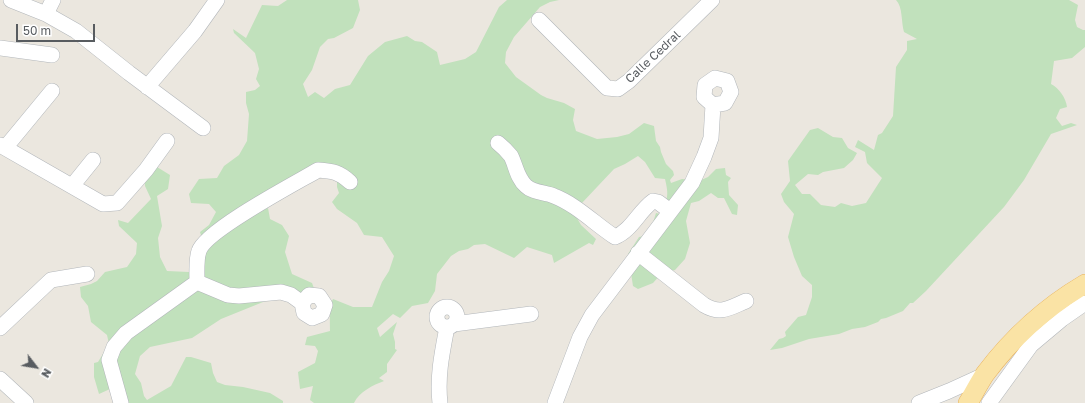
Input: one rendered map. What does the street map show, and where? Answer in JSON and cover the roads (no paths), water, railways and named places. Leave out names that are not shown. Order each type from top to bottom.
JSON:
[{"type":"main road","points":[[968,403],[984,375],[1026,328],[1069,294],[1085,284]]},
{"type":"street","points":[[11,0],[46,14],[76,31],[203,128]]},
{"type":"street","points":[[46,14],[53,0]]},
{"type":"street","points":[[147,86],[195,31],[217,0]]},
{"type":"street","name":"Calle Cedral","points":[[539,20],[607,88],[618,89],[629,81],[712,0]]},
{"type":"street","points":[[0,48],[52,55]]},
{"type":"street","points":[[52,91],[3,147],[103,204],[118,203],[168,141]]},
{"type":"street","points":[[555,403],[580,337],[592,315],[692,182],[711,138],[713,105]]},
{"type":"street","points":[[498,143],[506,150],[518,176],[526,187],[554,195],[567,202],[615,237],[623,234],[639,214],[653,201],[658,202],[670,211]]},
{"type":"street","points":[[72,186],[93,160]]},
{"type":"street","points":[[197,282],[199,251],[205,241],[245,212],[318,170],[331,171],[340,174],[350,182]]},
{"type":"street","points":[[638,253],[712,310],[719,311],[746,301]]},
{"type":"street","points":[[0,328],[51,280],[87,274]]},
{"type":"street","points":[[197,282],[228,295],[239,296],[281,292],[291,295],[302,303]]},
{"type":"street","points":[[121,403],[109,360],[114,347],[126,333],[197,282]]},
{"type":"street","points":[[989,403],[1030,345],[1062,319],[1085,303]]},
{"type":"street","points":[[440,403],[438,387],[441,358],[451,326],[531,314]]},
{"type":"street","points":[[919,403],[949,392],[984,375]]},
{"type":"street","points":[[0,379],[26,403]]}]
